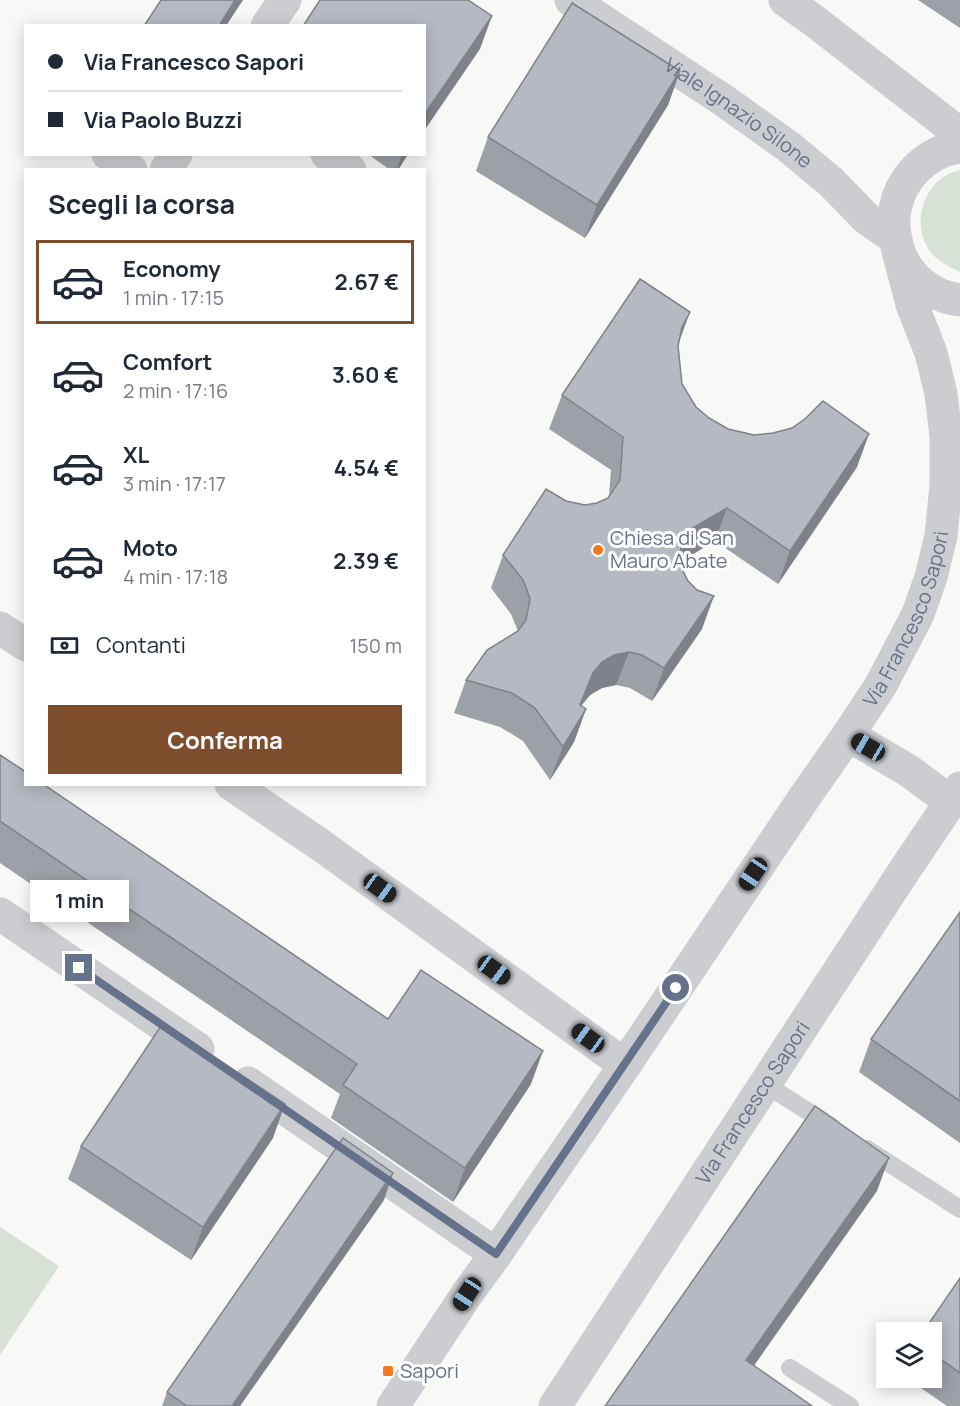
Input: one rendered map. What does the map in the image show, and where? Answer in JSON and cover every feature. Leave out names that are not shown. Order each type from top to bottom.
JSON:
[{"type":"street","points":[[268,24],[285,0]]},
{"type":"street","name":"Viale Ignazio Silone","points":[[571,0],[723,100],[789,147],[831,182],[866,218],[897,245]]},
{"type":"street","points":[[785,0],[960,134]]},
{"type":"street","name":"Via Francesco Sapori","points":[[393,1406],[848,735],[881,685],[918,614],[936,560],[944,510],[946,436],[941,394],[931,353],[912,303],[893,226],[896,201],[908,178],[926,159],[949,148],[960,147]]},
{"type":"street","points":[[111,156],[128,168]]},
{"type":"street","points":[[330,156],[347,168]]},
{"type":"street","points":[[897,245],[910,272],[928,289],[950,299],[960,300]]},
{"type":"street","points":[[0,628],[24,644]]},
{"type":"street","name":"Via Francesco Sapori","points":[[555,1406],[956,795],[909,771],[848,735]]},
{"type":"street","points":[[234,786],[322,846],[626,1065]]},
{"type":"street","points":[[0,914],[496,1254]]},
{"type":"lane","points":[[765,1084],[960,1209]]},
{"type":"lane","points":[[790,1368],[850,1406]]},
{"type":"shaded area","points":[[960,170],[960,272],[943,263],[929,250],[923,239],[921,214],[924,202],[938,181]]},
{"type":"shaded area","points":[[0,1227],[59,1266],[0,1355]]},
{"type":"building","points":[[161,0],[235,0],[220,24],[145,24]]},
{"type":"building","points":[[320,0],[468,0],[492,16],[426,112],[426,24],[304,24]]},
{"type":"building","points":[[572,3],[680,71],[597,205],[488,137]]},
{"type":"building","name":"Chiesa di San Mauro Abate","points":[[640,279],[690,312],[682,327],[678,346],[682,384],[696,407],[709,418],[728,429],[754,435],[773,433],[792,428],[823,401],[869,434],[790,551],[727,508],[691,529],[681,547],[679,559],[682,569],[688,581],[697,590],[714,596],[664,668],[642,655],[629,652],[614,655],[602,662],[593,673],[580,705],[586,709],[563,747],[535,708],[512,693],[466,680],[487,650],[518,631],[526,620],[530,599],[527,590],[523,580],[503,555],[546,489],[566,501],[585,505],[608,498],[620,480],[623,437],[562,395]]},
{"type":"building","points":[[0,755],[24,771],[24,786],[46,786],[388,1019],[421,970],[543,1051],[465,1168],[343,1085],[357,1064],[0,821]]},
{"type":"building","points":[[960,912],[960,1101],[871,1039]]},
{"type":"building","points":[[163,1023],[285,1104],[203,1227],[81,1146]]},
{"type":"building","points":[[815,1106],[889,1158],[746,1360],[812,1406],[605,1406]]},
{"type":"building","points":[[343,1138],[393,1173],[232,1406],[187,1406],[167,1392]]},
{"type":"building","points":[[960,1278],[960,1373],[942,1360],[942,1322],[930,1322]]},
{"type":"place","name":"Chiesa di San Mauro Abate","points":[[598,550]]},
{"type":"place","name":"Sapori","points":[[388,1371]]},
{"type":"route","points":[[79,968],[496,1254],[676,988]]}]
